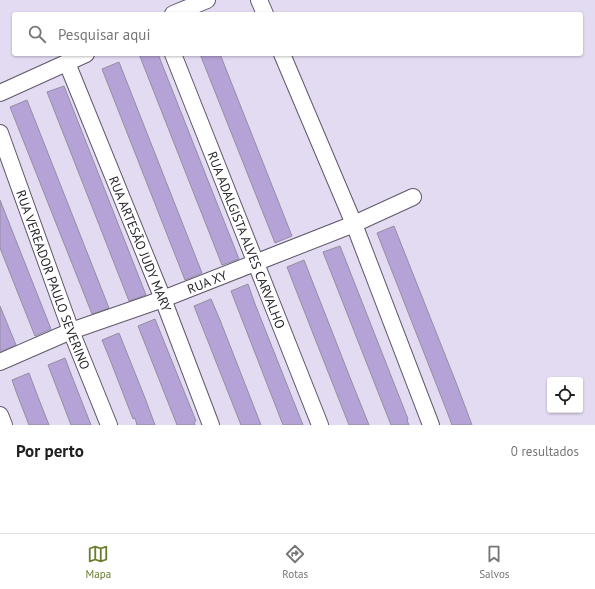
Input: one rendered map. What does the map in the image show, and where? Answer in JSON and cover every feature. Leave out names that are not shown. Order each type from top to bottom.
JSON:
[{"type":"street","points":[[178,12],[207,0]]},
{"type":"street","points":[[259,0],[264,12]]},
{"type":"street","points":[[0,93],[82,56]]},
{"type":"street","name":"RUA ADALGISTA ALVES CARVALHO","points":[[174,56],[320,425]]},
{"type":"street","points":[[283,56],[354,224],[431,425]]},
{"type":"street","name":"RUA ARTESÃO JUDY MARY","points":[[67,63],[163,299],[211,425]]},
{"type":"street","name":"RUA VEREADOR PAULO SEVERINO","points":[[0,133],[71,332],[109,425]]},
{"type":"street","name":"RUA XY","points":[[0,362],[71,332],[163,299],[354,224],[413,197]]},
{"type":"street","points":[[0,415],[4,425]]},
{"type":"building","points":[[140,56],[159,56],[239,259],[222,265]]},
{"type":"building","points":[[201,56],[221,56],[292,236],[275,243]]},
{"type":"building","points":[[119,62],[202,273],[185,280],[102,69]]},
{"type":"building","points":[[64,86],[146,295],[129,301],[47,92]]},
{"type":"building","points":[[27,100],[109,308],[92,314],[10,107]]},
{"type":"building","points":[[0,200],[51,329],[35,336],[0,248]]},
{"type":"building","points":[[394,226],[472,425],[452,425],[377,233]]},
{"type":"building","points":[[340,246],[408,419],[409,425],[391,425],[323,252]]},
{"type":"building","points":[[304,260],[369,425],[349,425],[321,354],[287,267]]},
{"type":"building","points":[[248,284],[303,425],[283,425],[231,291]]},
{"type":"building","points":[[211,299],[261,425],[241,425],[194,306]]},
{"type":"building","points":[[0,306],[16,345],[0,352]]},
{"type":"building","points":[[155,319],[196,421],[194,422],[195,425],[177,425],[138,326]]},
{"type":"building","points":[[119,333],[155,425],[137,425],[135,418],[133,419],[102,340]]},
{"type":"building","points":[[65,358],[91,425],[71,425],[48,365]]},
{"type":"building","points":[[29,373],[49,425],[29,425],[17,394],[12,380]]}]
